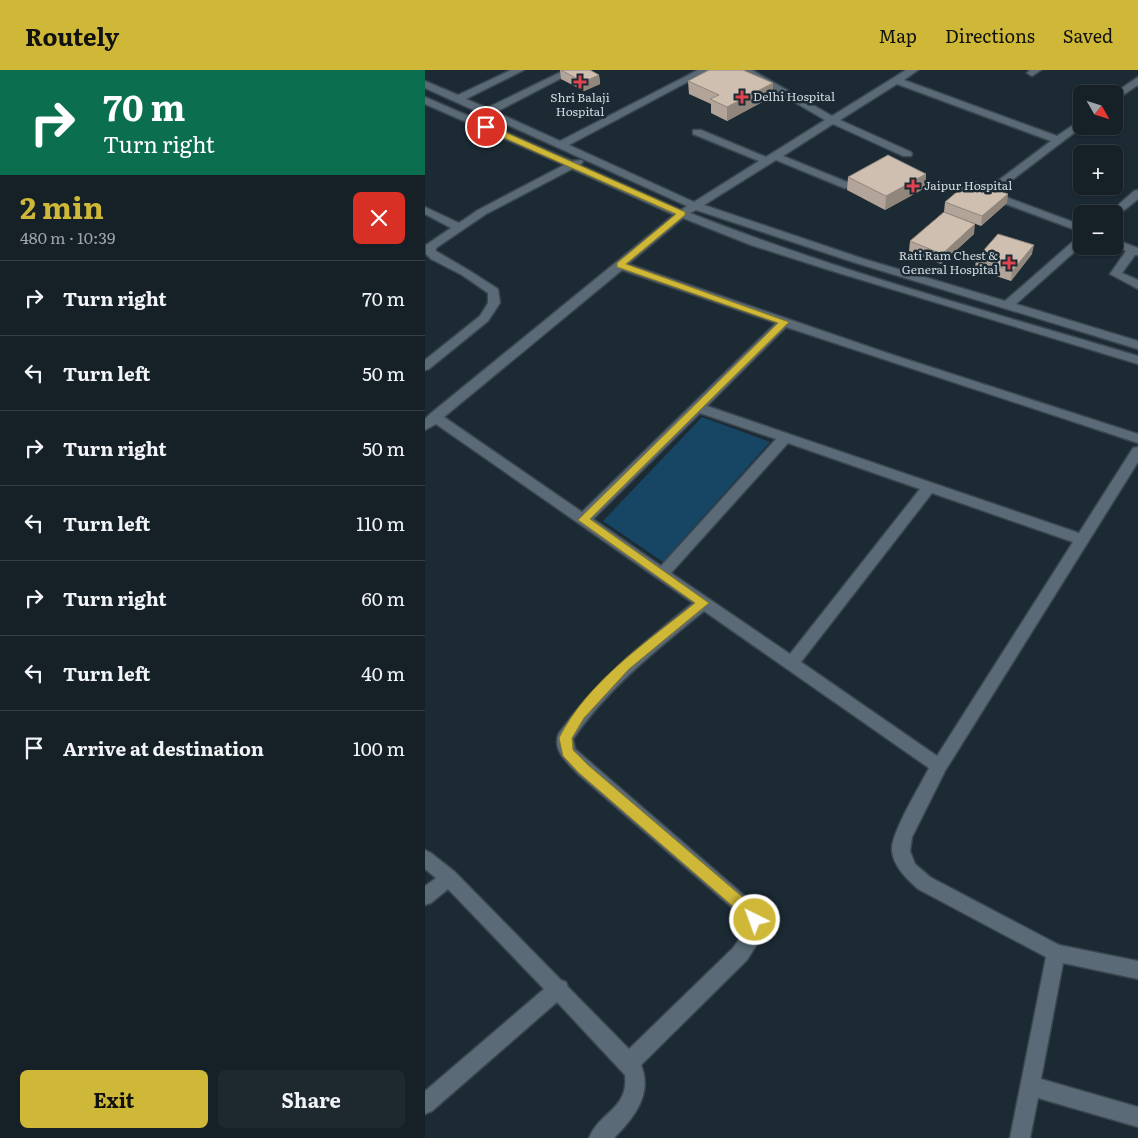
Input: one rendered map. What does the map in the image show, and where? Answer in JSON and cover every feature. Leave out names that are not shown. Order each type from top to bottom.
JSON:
[{"type":"street","points":[[459,99],[519,70]]},
{"type":"street","points":[[471,121],[572,70]]},
{"type":"street","points":[[561,146],[705,70]]},
{"type":"street","points":[[745,70],[832,120],[907,154]]},
{"type":"street","points":[[913,70],[682,214],[430,422],[583,520],[939,766]]},
{"type":"street","points":[[896,80],[1059,140]]},
{"type":"street","points":[[1123,91],[1138,80]]},
{"type":"street","points":[[425,84],[695,206],[860,261],[1138,345]]},
{"type":"street","points":[[425,100],[682,214],[755,243],[1138,360]]},
{"type":"street","points":[[1073,129],[999,185],[994,195],[1073,226]]},
{"type":"street","points":[[697,132],[848,186]]},
{"type":"street","points":[[425,366],[484,318],[494,303],[494,292],[466,273],[435,257],[430,252],[430,247],[482,212],[586,157]]},
{"type":"street","points":[[1123,206],[1138,193]]},
{"type":"street","points":[[428,215],[459,226]]},
{"type":"street","points":[[1123,246],[1136,251],[1117,270],[1116,274],[1138,285]]},
{"type":"street","points":[[1007,306],[1073,247]]},
{"type":"street","points":[[620,265],[784,322],[1138,439]]},
{"type":"street","points":[[583,520],[784,322]]},
{"type":"street","points":[[697,407],[1082,540]]},
{"type":"street","points":[[662,574],[785,438]]},
{"type":"street","points":[[1138,451],[939,766],[903,836],[901,851],[909,869],[924,883],[1056,953],[1138,970]]},
{"type":"street","points":[[791,664],[929,487]]},
{"type":"street","points":[[629,1063],[740,954],[753,936],[755,920],[741,904],[583,769],[567,752],[565,738],[580,715],[625,666],[703,603]]},
{"type":"street","points":[[425,858],[449,878],[559,988],[629,1063],[635,1078],[632,1099],[624,1114],[599,1138]]},
{"type":"street","points":[[425,896],[449,878]]},
{"type":"street","points":[[1020,1138],[1056,953]]},
{"type":"street","points":[[425,1104],[559,988]]},
{"type":"street","points":[[1030,1086],[1138,1117]]},
{"type":"shaded area","points":[[702,417],[770,442],[663,562],[603,521]]},
{"type":"building","points":[[561,70],[590,70],[599,75],[583,82]]},
{"type":"building","points":[[709,70],[743,70],[773,83],[727,107],[710,99],[719,95],[688,81]]},
{"type":"building","points":[[888,155],[926,174],[886,196],[848,177]]},
{"type":"building","points":[[971,180],[1008,194],[982,216],[945,202]]},
{"type":"building","points":[[944,212],[975,224],[942,254],[910,241]]},
{"type":"building","points":[[998,234],[1034,245],[1012,271],[976,259]]},
{"type":"place","name":"Shri Balaji Hospital","points":[[580,82]]},
{"type":"place","name":"Delhi Hospital","points":[[742,97]]},
{"type":"place","name":"Jaipur Hospital","points":[[913,186]]},
{"type":"place","name":"Rati Ram Chest & General Hospital","points":[[1009,263]]},
{"type":"route","points":[[486,127],[682,214],[620,265],[784,322],[583,520],[703,603],[625,666],[580,715],[565,738],[567,752],[583,769],[741,904],[755,920]]}]
